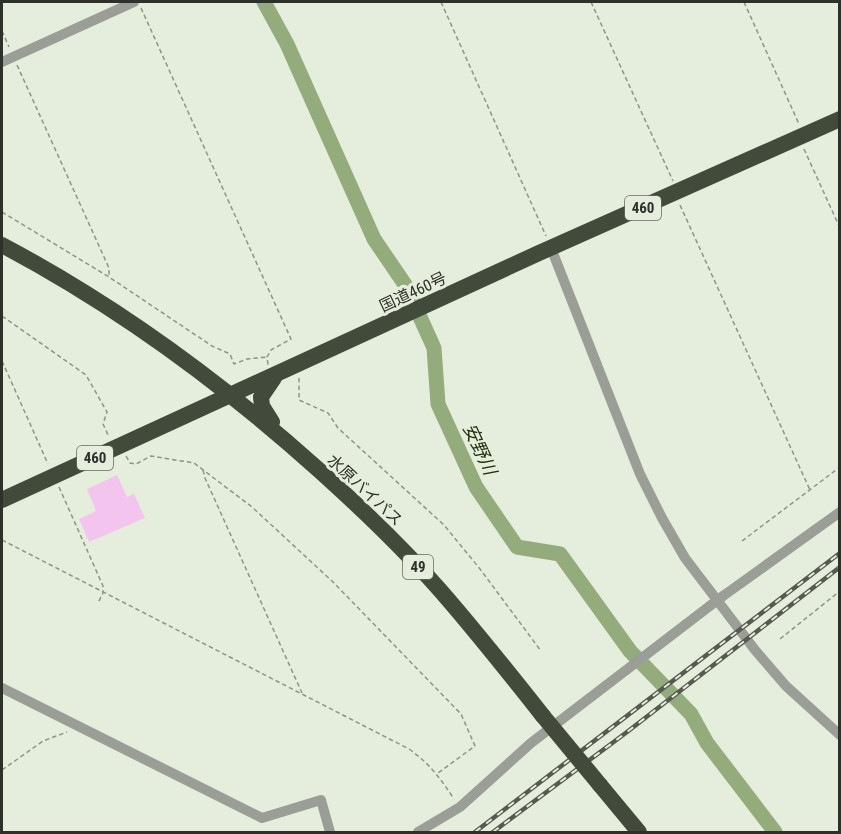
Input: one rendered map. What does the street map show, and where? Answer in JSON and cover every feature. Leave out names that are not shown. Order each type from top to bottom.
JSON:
[{"type":"highway","name":"国道460号","points":[[2,500],[840,118]]},
{"type":"highway","name":"水原バイパス","points":[[2,245],[106,305],[169,347],[278,434],[368,517],[438,588],[639,832]]},
{"type":"highway","points":[[188,415],[199,403],[203,392],[193,365]]},
{"type":"highway","points":[[277,374],[262,393],[261,402],[278,434]]},
{"type":"street","points":[[2,62],[136,2]]},
{"type":"street","points":[[551,248],[640,474],[680,548],[755,650],[786,686],[840,735]]},
{"type":"street","points":[[418,832],[460,807],[531,743],[600,689],[723,596],[840,512]]},
{"type":"street","points":[[2,688],[262,818],[321,800],[330,832]]},
{"type":"path","points":[[2,212],[109,278],[212,346],[230,354],[234,364],[247,359],[267,357],[272,350],[291,339],[136,2]]},
{"type":"path","points":[[441,2],[551,248]]},
{"type":"path","points":[[591,2],[677,193],[678,201],[810,490]]},
{"type":"path","points":[[744,2],[800,128],[802,145],[840,228]]},
{"type":"path","points":[[2,32],[109,268],[109,278]]},
{"type":"path","points":[[2,316],[86,375],[107,412],[103,424],[129,463],[136,464],[151,456],[194,463],[252,507],[333,582],[461,714],[475,746],[438,774]]},
{"type":"path","points":[[293,367],[299,378],[299,400],[328,413],[338,428],[444,525],[541,651]]},
{"type":"path","points":[[742,541],[840,467]]},
{"type":"path","points":[[203,470],[303,693]]},
{"type":"path","points":[[2,540],[409,749],[438,774],[460,807]]},
{"type":"path","points":[[780,639],[840,591]]},
{"type":"path","points":[[98,603],[104,593]]},
{"type":"path","points":[[2,770],[43,741],[79,727]]},
{"type":"building","points":[[117,475],[127,497],[134,494],[145,518],[89,542],[79,519],[96,511],[87,489]]},
{"type":"waterway","name":"安野川","points":[[264,2],[287,44],[374,239],[406,286],[434,348],[438,404],[476,487],[517,547],[560,554],[630,651],[691,714],[707,743],[775,832]]},
{"type":"railway","points":[[475,832],[840,553]]},
{"type":"railway","points":[[493,832],[627,732],[840,567]]}]
